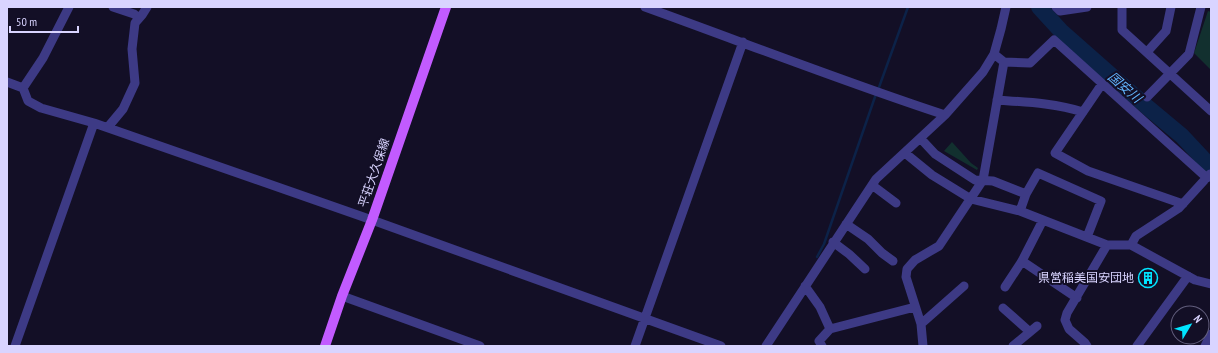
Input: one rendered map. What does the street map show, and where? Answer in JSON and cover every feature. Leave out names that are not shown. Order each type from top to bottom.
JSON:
[{"type":"main road","name":"平荘大久保線","points":[[325,346],[342,296],[372,220],[446,7]]},
{"type":"street","points":[[23,88],[43,58],[69,7]]},
{"type":"street","points":[[113,7],[134,14],[139,18]]},
{"type":"street","points":[[108,127],[123,109],[135,83],[132,49],[135,23],[147,7]]},
{"type":"street","points":[[645,7],[945,116]]},
{"type":"street","points":[[766,346],[833,242],[876,179],[945,116],[983,72],[994,54],[1002,29],[1006,7]]},
{"type":"street","points":[[1056,7],[1060,11],[1087,7]]},
{"type":"street","points":[[1122,7],[1122,30],[1211,112]]},
{"type":"street","points":[[1147,52],[1166,31],[1171,7]]},
{"type":"street","points":[[1147,97],[1188,54],[1201,7]]},
{"type":"street","points":[[994,54],[1004,62],[1030,64],[1054,40],[1102,84],[1209,175],[1179,208],[1136,236],[1131,245]]},
{"type":"street","points":[[635,346],[743,42]]},
{"type":"street","points":[[923,346],[921,324],[906,277],[908,269],[915,260],[940,246],[983,180],[1004,62]]},
{"type":"street","points":[[7,82],[23,88],[28,101],[41,108],[108,127],[372,220],[721,346]]},
{"type":"street","points":[[1102,84],[1055,154],[1088,171],[1183,204]]},
{"type":"street","points":[[997,100],[1052,104],[1083,112]]},
{"type":"street","points":[[15,346],[94,123]]},
{"type":"street","points":[[921,139],[934,154],[976,180],[993,181],[1026,194]]},
{"type":"street","points":[[905,153],[932,175],[971,199],[1020,211],[1107,245],[1131,245],[1195,280],[1211,284]]},
{"type":"street","points":[[1020,211],[1026,194],[1038,174],[1101,202],[1087,237]]},
{"type":"street","points":[[872,186],[896,203]]},
{"type":"street","points":[[1005,287],[1022,261],[1044,220]]},
{"type":"street","points":[[846,224],[893,261]]},
{"type":"street","points":[[833,242],[865,269]]},
{"type":"street","points":[[1084,345],[1069,329],[1065,320],[1067,313],[1107,245]]},
{"type":"street","points":[[1022,261],[1077,298]]},
{"type":"street","points":[[1137,346],[1188,276]]},
{"type":"street","points":[[805,286],[820,307],[830,329]]},
{"type":"street","points":[[921,324],[964,286]]},
{"type":"street","points":[[342,296],[480,346]]},
{"type":"street","points":[[822,346],[819,341],[830,329],[915,307]]},
{"type":"street","points":[[1002,308],[1033,329],[1013,346]]},
{"type":"street","points":[[1204,346],[1211,334]]},
{"type":"green space","points":[[1208,11],[1211,12],[1211,70],[1194,53]]},
{"type":"green space","points":[[952,142],[971,163],[978,168],[977,170],[944,151]]},
{"type":"waterway","points":[[878,90],[908,7]]},
{"type":"waterway","name":"国安川","points":[[1039,7],[1061,31],[1182,136],[1211,167]]},
{"type":"waterway","points":[[817,257],[824,244],[876,94]]},
{"type":"place","name":"県営稲美国安団地","points":[[1148,278]]}]
